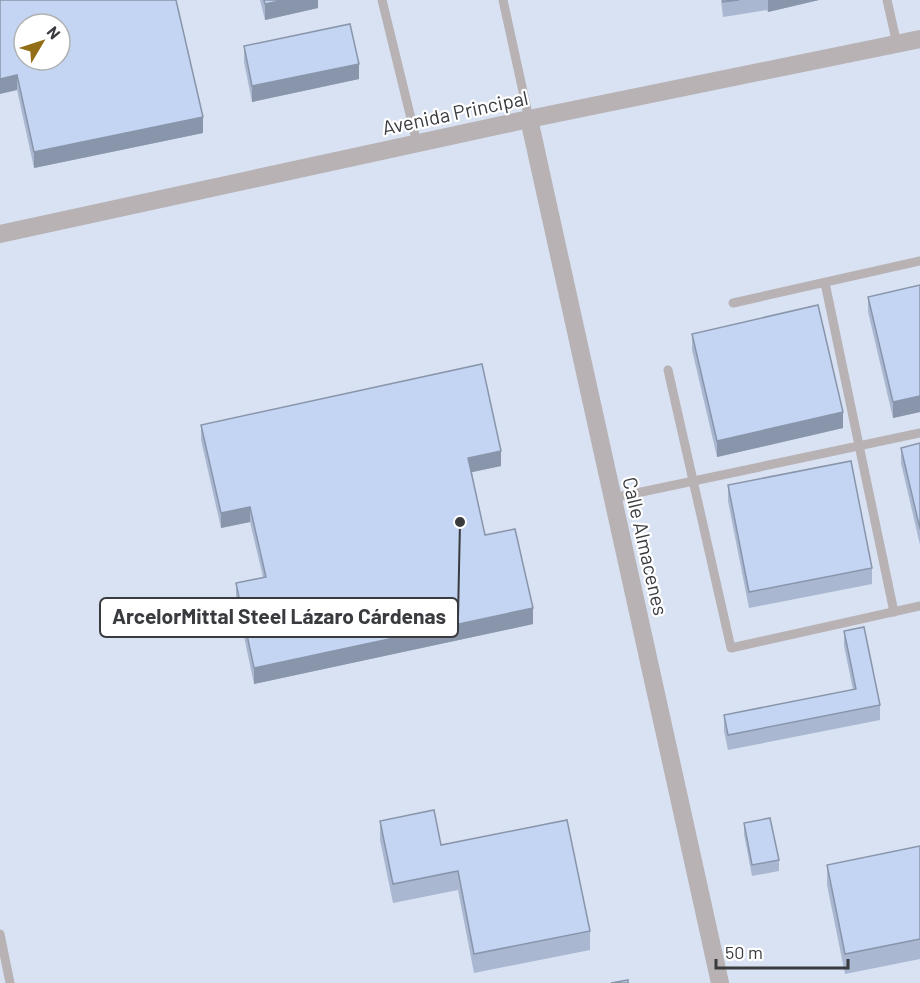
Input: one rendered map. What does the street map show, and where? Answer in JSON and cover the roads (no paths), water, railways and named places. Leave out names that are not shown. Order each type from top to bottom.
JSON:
[{"type":"street","name":"Avenida Principal","points":[[0,234],[529,119],[920,39]]},
{"type":"street","name":"Calle Almacenes","points":[[529,119],[720,983]]},
{"type":"lane","points":[[382,0],[417,143]]},
{"type":"lane","points":[[503,0],[529,119]]},
{"type":"lane","points":[[887,0],[897,44]]},
{"type":"lane","points":[[733,303],[920,261]]},
{"type":"lane","points":[[825,283],[894,612]]},
{"type":"lane","points":[[668,370],[731,648],[920,606]]},
{"type":"lane","points":[[613,498],[920,433]]},
{"type":"lane","points":[[0,934],[10,983]]},
{"type":"place","name":"ArcelorMittal Steel Lázaro Cárdenas","points":[[460,522]]}]
